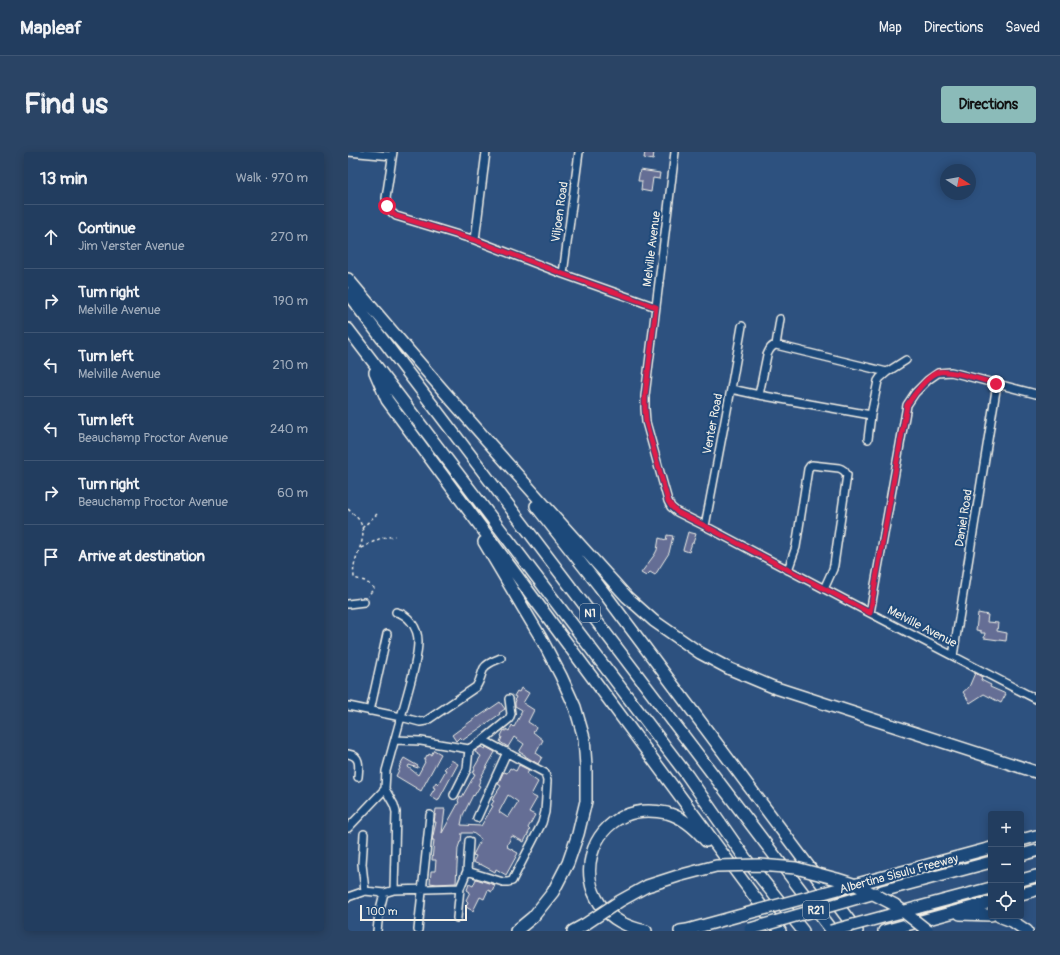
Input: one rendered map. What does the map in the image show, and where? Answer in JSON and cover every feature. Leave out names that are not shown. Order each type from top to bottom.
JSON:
[{"type":"highway","points":[[348,279],[474,426],[626,597],[654,621],[700,653],[730,669],[773,686],[1036,772]]},
{"type":"highway","name":"N1","points":[[348,294],[831,931]]},
{"type":"highway","name":"N1","points":[[348,329],[686,775],[745,858],[803,931]]},
{"type":"highway","points":[[366,353],[387,400],[780,931]]},
{"type":"highway","points":[[474,426],[599,586],[857,931]]},
{"type":"highway","points":[[452,488],[541,638],[575,707],[584,738],[586,801],[578,834],[568,863],[553,892],[533,917],[516,931]]},
{"type":"highway","points":[[646,931],[624,925],[603,908],[595,896],[590,884],[589,871],[590,859],[594,847],[601,835],[611,825],[624,816],[637,812],[650,811],[668,813],[683,820],[700,834],[758,902]]},
{"type":"highway","points":[[1024,839],[1036,836]]},
{"type":"highway","points":[[680,931],[988,849]]},
{"type":"highway","points":[[1024,854],[1036,851]]},
{"type":"highway","name":"Albertina Sisulu Freeway","points":[[747,930],[882,891],[988,863]]},
{"type":"highway","points":[[573,931],[620,901],[647,886],[716,866],[760,865],[796,868],[837,879],[856,886],[895,905],[928,931]]},
{"type":"highway","points":[[1024,879],[1036,876]]},
{"type":"highway","name":"R21","points":[[831,931],[988,889]]},
{"type":"highway","points":[[1024,893],[1036,890]]},
{"type":"highway","points":[[884,931],[988,903]]},
{"type":"highway","points":[[943,914],[988,915]]},
{"type":"highway","points":[[1007,919],[1027,931]]},
{"type":"street","points":[[348,152],[392,154],[386,198],[387,206],[396,216],[475,240],[563,274],[656,307]]},
{"type":"street","points":[[475,240],[486,152]]},
{"type":"street","name":"Viljoen Road","points":[[563,274],[579,152]]},
{"type":"street","name":"Melville Avenue","points":[[675,152],[645,396],[646,422],[668,501],[677,512],[1036,699]]},
{"type":"street","points":[[776,345],[780,319]]},
{"type":"street","name":"Venter Road","points":[[705,526],[742,326]]},
{"type":"street","points":[[759,395],[767,355],[772,346],[776,345],[887,372]]},
{"type":"street","points":[[868,440],[871,415],[878,381],[887,372],[906,360]]},
{"type":"street","points":[[870,613],[907,405],[915,393],[938,372],[951,372],[1036,394]]},
{"type":"street","name":"Daniel Road","points":[[953,656],[996,384]]},
{"type":"street","points":[[731,389],[871,415]]},
{"type":"street","points":[[788,570],[796,547],[808,469],[812,465],[842,469],[847,475],[834,565],[824,589]]},
{"type":"street","points":[[348,604],[364,602]]},
{"type":"street","points":[[394,890],[396,812],[385,788],[386,771],[416,660],[418,639],[415,628],[410,621],[401,613],[396,612]]},
{"type":"street","points":[[370,711],[387,634]]},
{"type":"street","points":[[348,706],[420,722],[426,721],[476,687],[486,666],[501,658]]},
{"type":"street","points":[[395,740],[421,741],[469,749],[509,719],[511,714],[509,699]]},
{"type":"street","points":[[467,871],[503,882],[512,881],[542,823],[545,812],[547,781],[545,773],[483,740]]},
{"type":"street","points":[[454,795],[467,769],[469,749]]},
{"type":"street","points":[[477,818],[507,752]]},
{"type":"street","points":[[348,754],[356,757],[359,765],[358,777]]},
{"type":"street","points":[[348,828],[385,788]]},
{"type":"street","points":[[418,930],[430,815]]},
{"type":"street","points":[[364,834],[362,864],[365,891]]},
{"type":"street","points":[[457,918],[460,888],[467,871],[469,841]]},
{"type":"street","points":[[348,897],[365,891],[384,893],[394,890],[460,888]]},
{"type":"street","points":[[378,931],[379,913],[384,893]]},
{"type":"path","points":[[348,509],[358,520],[362,528],[361,548],[354,567],[354,578],[365,581],[374,588],[364,602]]},
{"type":"path","points":[[362,528],[377,514]]},
{"type":"path","points":[[361,548],[381,538],[395,536]]},
{"type":"building","points":[[645,152],[654,152],[653,160],[644,158]]},
{"type":"building","points":[[640,170],[660,173],[659,179],[653,178],[651,192],[641,190],[642,181],[638,181]]},
{"type":"building","points":[[688,532],[696,534],[689,552],[683,550]]},
{"type":"building","points":[[667,535],[673,536],[669,553],[655,575],[650,572],[646,576],[641,573],[655,554],[659,538],[666,540]]},
{"type":"building","points":[[978,613],[988,615],[987,622],[998,623],[997,631],[1007,633],[1006,641],[984,638],[985,633],[981,633],[981,631],[976,630]]},
{"type":"building","points":[[975,673],[982,677],[981,680],[991,685],[990,687],[1006,694],[1001,703],[984,694],[970,703],[963,692],[969,687]]},
{"type":"building","points":[[521,688],[529,693],[523,703],[534,710],[528,722],[536,727],[533,732],[543,740],[536,753],[542,757],[538,764],[519,752],[524,744],[514,737],[508,747],[500,742],[504,730],[506,731],[506,729],[509,731],[512,725],[514,727],[521,714],[522,710],[515,706],[516,697],[514,696]]},
{"type":"building","points":[[500,702],[505,709],[499,713],[500,714],[463,740],[460,737],[456,741],[452,735]]},
{"type":"building","points":[[481,747],[485,749],[486,747],[495,752],[480,779],[478,785],[480,786],[474,796],[473,795],[463,815],[461,825],[481,826],[493,806],[491,805],[494,801],[492,800],[501,786],[498,784],[503,773],[507,773],[510,768],[516,771],[519,765],[529,770],[527,774],[538,782],[531,795],[537,798],[529,812],[535,815],[528,828],[530,830],[524,842],[512,836],[507,845],[507,847],[518,853],[506,875],[496,869],[495,872],[473,862],[476,856],[473,855],[481,839],[473,833],[462,833],[461,842],[458,848],[456,883],[430,883],[431,871],[435,871],[436,860],[432,860],[434,840],[432,840],[436,822],[434,822],[436,809],[445,809],[442,833],[459,802],[460,796],[462,797],[475,774],[473,773],[474,768],[481,756],[475,752]],"holes":[[[508,795],[518,802],[508,818],[499,812]]]},
{"type":"building","points":[[434,750],[441,754],[421,791],[396,776],[404,758],[418,766],[418,768],[409,765],[408,767],[418,775],[427,755],[431,755]]},
{"type":"building","points":[[451,760],[458,764],[438,801],[430,796],[435,788],[433,787],[436,782],[438,784],[446,770],[444,769],[449,765]]},
{"type":"building","points":[[476,879],[495,885],[492,892],[488,890],[484,899],[480,897],[473,911],[466,907],[468,902],[466,900],[470,892],[467,890],[469,884],[473,886]]},
{"type":"route","points":[[387,206],[396,216],[475,240],[563,274],[656,307],[645,396],[646,422],[668,501],[672,507],[677,512],[870,613],[907,405],[915,393],[938,372],[951,372],[996,384]]}]
